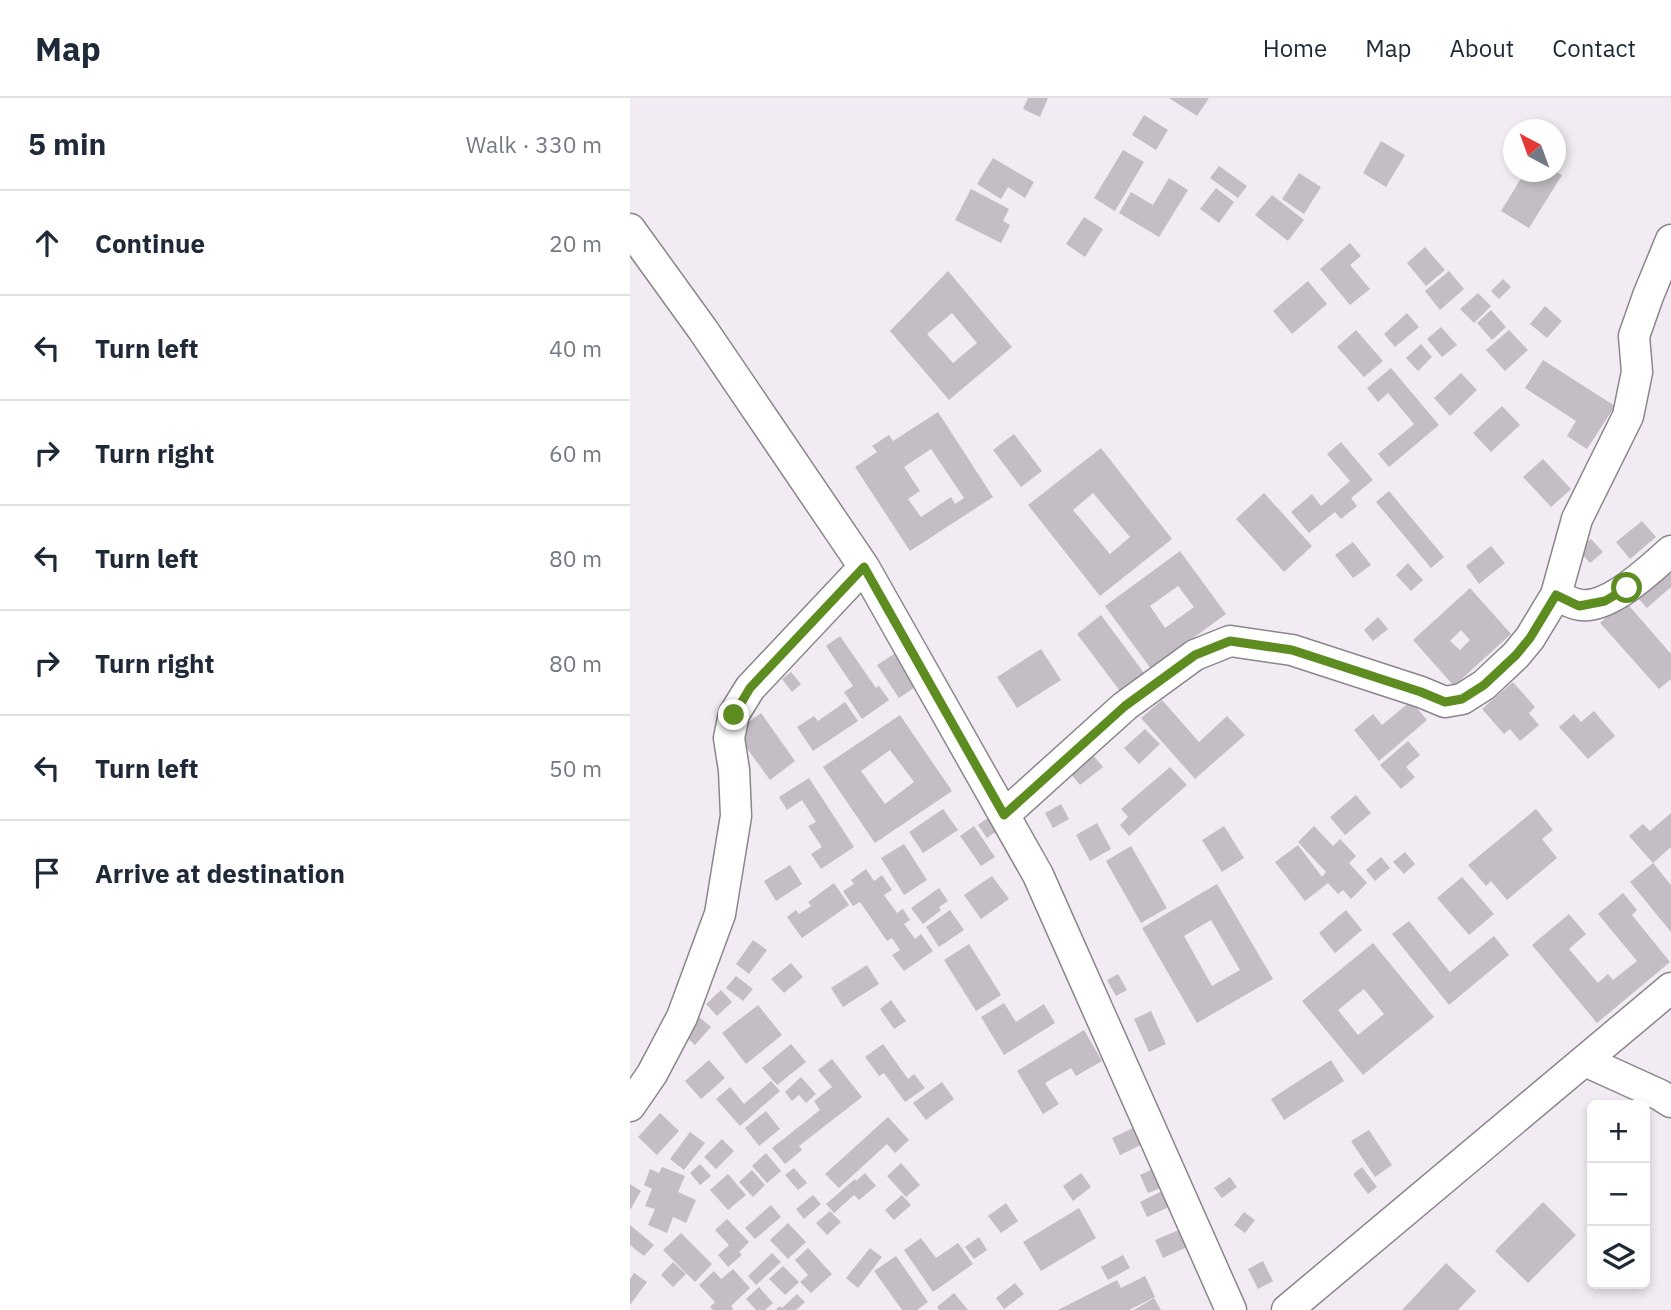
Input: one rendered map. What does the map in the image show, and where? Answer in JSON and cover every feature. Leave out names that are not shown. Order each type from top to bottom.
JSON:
[{"type":"street","points":[[630,229],[703,330],[864,567],[1038,874],[1231,1310]]},
{"type":"street","points":[[1004,815],[1125,706],[1195,655],[1230,641],[1292,650],[1445,702],[1462,699],[1484,685],[1530,638],[1556,595],[1577,519],[1628,416],[1637,372],[1634,336],[1671,240]]},
{"type":"street","points":[[1556,595],[1579,606],[1605,601],[1627,588],[1671,551]]},
{"type":"street","points":[[630,1106],[652,1074],[682,1017],[720,914],[736,816],[734,770],[729,738],[734,715],[750,688],[864,567]]},
{"type":"street","points":[[1287,1310],[1671,988]]},
{"type":"street","points":[[1585,1061],[1671,1102]]},
{"type":"building","points":[[1028,98],[1048,98],[1040,117],[1023,109]]},
{"type":"building","points":[[1169,98],[1209,98],[1197,116]]},
{"type":"building","points":[[1144,115],[1168,130],[1156,150],[1132,135]]},
{"type":"building","points":[[1381,141],[1405,155],[1386,187],[1363,173]]},
{"type":"building","points":[[1123,150],[1144,162],[1115,211],[1094,198]]},
{"type":"building","points":[[993,158],[1034,182],[1025,198],[1008,187],[1001,199],[977,184]]},
{"type":"building","points":[[1219,166],[1247,186],[1238,198],[1210,178]]},
{"type":"building","points":[[1299,173],[1321,187],[1304,214],[1282,199]]},
{"type":"building","points":[[1169,178],[1188,190],[1159,237],[1119,213],[1131,192],[1153,205]]},
{"type":"building","points":[[1519,182],[1558,182],[1529,228],[1501,211]]},
{"type":"building","points":[[1216,188],[1234,202],[1219,223],[1200,209]]},
{"type":"building","points":[[971,189],[1009,209],[1003,221],[1010,225],[1001,243],[955,220]]},
{"type":"building","points":[[1272,195],[1304,220],[1288,241],[1255,215]]},
{"type":"building","points":[[1084,217],[1103,229],[1085,257],[1066,244]]},
{"type":"building","points":[[1350,243],[1361,256],[1350,265],[1370,289],[1350,305],[1320,269]]},
{"type":"building","points":[[1425,247],[1445,270],[1426,286],[1407,263]]},
{"type":"building","points":[[948,271],[1012,347],[949,400],[890,331]],"holes":[[[952,313],[977,343],[953,363],[927,334]]]},
{"type":"building","points":[[1449,271],[1464,289],[1440,310],[1425,291]]},
{"type":"building","points":[[1503,279],[1511,287],[1499,299],[1491,291]]},
{"type":"building","points":[[1308,281],[1327,304],[1292,334],[1273,311]]},
{"type":"building","points":[[1478,293],[1491,306],[1474,323],[1460,309]]},
{"type":"building","points":[[1545,306],[1562,321],[1547,338],[1530,324]]},
{"type":"building","points":[[1491,310],[1506,327],[1492,340],[1477,323]]},
{"type":"building","points":[[1407,313],[1419,327],[1395,347],[1384,334]]},
{"type":"building","points":[[1441,327],[1457,345],[1442,357],[1427,339]]},
{"type":"building","points":[[1356,330],[1383,361],[1364,377],[1337,347]]},
{"type":"building","points":[[1509,330],[1528,350],[1505,371],[1486,350]]},
{"type":"building","points":[[1421,344],[1432,357],[1418,371],[1406,358]]},
{"type":"building","points":[[1543,360],[1615,406],[1587,449],[1567,436],[1576,421],[1525,388]]},
{"type":"building","points":[[1391,368],[1439,425],[1389,467],[1378,454],[1414,424],[1388,393],[1378,402],[1367,388]]},
{"type":"building","points":[[1461,373],[1477,390],[1450,416],[1434,398]]},
{"type":"building","points":[[1502,406],[1520,425],[1491,452],[1473,433]]},
{"type":"building","points":[[938,412],[993,497],[910,551],[855,467],[877,452],[872,446],[889,435],[893,441]],"holes":[[[931,449],[964,498],[955,504],[951,497],[921,517],[908,499],[920,491],[904,467]]]},
{"type":"building","points":[[1014,434],[1042,471],[1021,487],[993,450]]},
{"type":"building","points":[[1341,442],[1373,480],[1351,498],[1357,506],[1341,519],[1335,512],[1309,533],[1291,512],[1312,494],[1321,506],[1350,481],[1327,454]]},
{"type":"building","points":[[1101,448],[1172,539],[1100,596],[1028,505]],"holes":[[[1093,493],[1130,537],[1110,554],[1073,510]]]},
{"type":"building","points":[[1543,459],[1571,489],[1551,507],[1523,477]]},
{"type":"building","points":[[1389,491],[1444,557],[1431,568],[1376,502]]},
{"type":"building","points":[[1264,493],[1312,546],[1284,572],[1236,519]]},
{"type":"building","points":[[1642,521],[1656,537],[1630,559],[1616,542]]},
{"type":"building","points":[[1591,539],[1603,552],[1590,563],[1578,549]]},
{"type":"building","points":[[1353,542],[1371,565],[1353,578],[1335,555]]},
{"type":"building","points":[[1491,546],[1505,563],[1479,584],[1466,566]]},
{"type":"building","points":[[1180,551],[1226,614],[1151,669],[1105,606]],"holes":[[[1178,586],[1194,607],[1165,628],[1150,606]]]},
{"type":"building","points":[[1660,562],[1671,575],[1671,587],[1647,608],[1630,589]]},
{"type":"building","points":[[1408,563],[1423,580],[1411,591],[1396,575]]},
{"type":"building","points":[[1470,588],[1511,634],[1454,686],[1413,640]],"holes":[[[1461,630],[1470,640],[1460,650],[1450,641]]]},
{"type":"building","points":[[1625,601],[1671,654],[1671,679],[1659,689],[1600,623]]},
{"type":"building","points":[[1101,615],[1144,673],[1120,691],[1077,634]]},
{"type":"building","points":[[1378,617],[1388,629],[1373,641],[1364,630]]},
{"type":"building","points":[[840,636],[876,688],[879,686],[889,700],[862,719],[844,692],[853,686],[826,646]]},
{"type":"building","points":[[1041,649],[1061,680],[1017,708],[997,677]]},
{"type":"building","points":[[897,652],[918,685],[899,698],[877,665]]},
{"type":"building","points":[[791,672],[801,684],[792,692],[782,679]]},
{"type":"building","points":[[1513,682],[1535,707],[1529,713],[1539,725],[1520,741],[1510,729],[1504,734],[1482,709]]},
{"type":"building","points":[[1162,700],[1199,742],[1227,716],[1245,735],[1195,779],[1141,718]]},
{"type":"building","points":[[1411,701],[1427,720],[1379,761],[1354,730],[1373,714],[1382,725]]},
{"type":"building","points":[[845,702],[858,721],[813,751],[797,727],[814,716],[818,721]]},
{"type":"building","points":[[1594,711],[1615,736],[1588,759],[1559,727],[1574,714],[1581,722]]},
{"type":"building","points":[[761,713],[795,761],[770,780],[735,732]]},
{"type":"building","points":[[900,715],[952,791],[875,843],[823,767]],"holes":[[[890,750],[914,782],[885,804],[861,771]]]},
{"type":"building","points":[[1145,729],[1160,744],[1139,764],[1124,748]]},
{"type":"building","points":[[1408,741],[1420,755],[1406,767],[1415,777],[1401,789],[1380,765]]},
{"type":"building","points":[[1093,755],[1103,767],[1080,785],[1070,773]]},
{"type":"building","points":[[1170,767],[1187,785],[1129,836],[1120,825],[1128,817],[1121,809]]},
{"type":"building","points":[[809,778],[854,847],[821,869],[811,854],[822,847],[808,826],[816,822],[802,800],[787,810],[779,797]]},
{"type":"building","points":[[1356,795],[1371,813],[1345,835],[1330,817]]},
{"type":"building","points":[[1061,804],[1069,819],[1053,828],[1045,813]]},
{"type":"building","points":[[943,809],[958,830],[923,853],[909,832]]},
{"type":"building","points":[[1536,809],[1553,830],[1542,839],[1557,858],[1507,900],[1491,881],[1486,886],[1468,865]]},
{"type":"building","points":[[1671,813],[1671,847],[1653,863],[1629,836],[1643,824],[1650,831]]},
{"type":"building","points":[[992,815],[1001,828],[987,838],[978,825]]},
{"type":"building","points":[[1097,823],[1111,849],[1090,861],[1076,835]]},
{"type":"building","points":[[974,826],[995,857],[981,866],[960,836]]},
{"type":"building","points":[[1224,826],[1244,858],[1222,872],[1202,840]]},
{"type":"building","points":[[1314,826],[1333,846],[1340,839],[1356,856],[1349,863],[1367,883],[1351,899],[1343,890],[1338,894],[1328,883],[1305,901],[1275,862],[1298,845],[1322,877],[1326,872],[1298,842]]},
{"type":"building","points":[[904,844],[927,880],[904,895],[881,858]]},
{"type":"building","points":[[1131,846],[1167,908],[1141,923],[1106,861]]},
{"type":"building","points":[[1405,852],[1415,864],[1404,874],[1393,862]]},
{"type":"building","points":[[1381,857],[1390,868],[1375,881],[1366,870]]},
{"type":"building","points":[[1653,863],[1671,885],[1671,932],[1630,882]]},
{"type":"building","points":[[790,865],[802,884],[776,901],[764,881]]},
{"type":"building","points":[[866,869],[874,881],[882,875],[892,890],[884,895],[897,913],[903,909],[910,920],[904,924],[915,939],[921,934],[933,951],[904,971],[892,955],[900,950],[892,938],[887,941],[860,902],[853,906],[843,891],[854,884],[851,880]]},
{"type":"building","points":[[992,876],[1009,899],[981,919],[964,895]]},
{"type":"building","points":[[1462,877],[1494,914],[1469,935],[1437,898]]},
{"type":"building","points":[[834,883],[849,905],[802,938],[787,917],[796,910],[799,914],[811,906],[808,902]]},
{"type":"building","points":[[1217,884],[1273,979],[1197,1023],[1142,928]],"holes":[[[1211,920],[1240,970],[1212,986],[1184,936]]]},
{"type":"building","points":[[939,888],[948,901],[923,924],[911,908]]},
{"type":"building","points":[[1623,893],[1637,910],[1632,915],[1670,962],[1597,1023],[1532,945],[1569,914],[1586,934],[1569,949],[1598,983],[1608,974],[1613,980],[1637,961],[1598,914]]},
{"type":"building","points":[[950,910],[964,930],[939,947],[926,927]]},
{"type":"building","points":[[1346,910],[1362,930],[1335,953],[1319,933]]},
{"type":"building","points":[[1409,921],[1450,972],[1494,936],[1509,955],[1449,1005],[1392,934]]},
{"type":"building","points":[[753,940],[767,950],[749,974],[736,964]]},
{"type":"building","points":[[1373,943],[1434,1017],[1363,1075],[1302,1001]],"holes":[[[1364,989],[1384,1014],[1358,1035],[1338,1010]]]},
{"type":"building","points":[[969,944],[1001,995],[976,1011],[944,960]]},
{"type":"building","points":[[791,963],[803,977],[784,993],[771,979]]},
{"type":"building","points":[[867,965],[879,984],[843,1007],[831,988]]},
{"type":"building","points":[[1118,974],[1127,990],[1116,996],[1107,980]]},
{"type":"building","points":[[736,976],[753,989],[743,1001],[726,988]]},
{"type":"building","points":[[721,990],[732,1002],[717,1016],[706,1004]]},
{"type":"building","points":[[891,1000],[906,1021],[894,1029],[880,1009]]},
{"type":"building","points":[[1004,1003],[1016,1022],[1044,1004],[1055,1023],[1004,1055],[981,1017]]},
{"type":"building","points":[[758,1005],[782,1035],[746,1064],[722,1033]]},
{"type":"building","points":[[1151,1011],[1166,1044],[1149,1052],[1134,1019]]},
{"type":"building","points":[[698,1016],[711,1027],[695,1045],[683,1034]]},
{"type":"building","points":[[1084,1030],[1102,1061],[1076,1076],[1071,1068],[1045,1083],[1059,1104],[1043,1114],[1017,1071]]},
{"type":"building","points":[[791,1044],[806,1062],[777,1085],[762,1068]]},
{"type":"building","points":[[883,1044],[908,1079],[914,1074],[925,1088],[905,1102],[884,1073],[879,1076],[865,1057]]},
{"type":"building","points":[[832,1059],[862,1097],[799,1146],[802,1150],[785,1164],[772,1148],[820,1110],[814,1101],[832,1087],[818,1070]]},
{"type":"building","points":[[709,1060],[725,1078],[701,1099],[685,1081]]},
{"type":"building","points":[[1331,1060],[1344,1081],[1284,1120],[1271,1099]]},
{"type":"building","points":[[801,1077],[816,1094],[806,1103],[799,1095],[792,1101],[785,1092]]},
{"type":"building","points":[[771,1081],[780,1091],[740,1126],[716,1099],[730,1087],[744,1104]]},
{"type":"building","points":[[942,1082],[954,1099],[926,1120],[913,1103]]},
{"type":"building","points":[[766,1111],[780,1129],[759,1146],[745,1128]]},
{"type":"building","points":[[660,1113],[679,1131],[657,1155],[638,1137]]},
{"type":"building","points":[[888,1117],[909,1140],[895,1153],[887,1144],[839,1188],[825,1174]]},
{"type":"building","points":[[1135,1127],[1143,1144],[1120,1155],[1112,1138]]},
{"type":"building","points":[[1369,1130],[1392,1165],[1375,1177],[1351,1141]]},
{"type":"building","points":[[690,1132],[705,1143],[684,1170],[670,1159]]},
{"type":"building","points":[[722,1139],[734,1151],[716,1169],[704,1157]]},
{"type":"building","points":[[766,1153],[781,1171],[767,1183],[752,1166]]},
{"type":"building","points":[[901,1163],[920,1185],[906,1197],[887,1176]]},
{"type":"building","points":[[700,1164],[711,1176],[700,1185],[690,1173]]},
{"type":"building","points":[[662,1167],[685,1176],[678,1192],[696,1200],[686,1223],[673,1217],[667,1233],[648,1225],[655,1209],[645,1206],[652,1189],[644,1185],[650,1169],[659,1173]]},
{"type":"building","points":[[1157,1167],[1165,1186],[1148,1193],[1140,1175]]},
{"type":"building","points":[[1362,1167],[1377,1187],[1368,1194],[1353,1174]]},
{"type":"building","points":[[794,1168],[807,1183],[798,1190],[785,1175]]},
{"type":"building","points":[[752,1170],[765,1185],[753,1197],[739,1182]]},
{"type":"building","points":[[865,1173],[876,1186],[859,1200],[854,1195],[834,1213],[826,1204]]},
{"type":"building","points":[[1081,1173],[1091,1187],[1073,1201],[1063,1186]]},
{"type":"building","points":[[728,1174],[746,1195],[728,1210],[710,1190]]},
{"type":"building","points":[[1230,1177],[1237,1187],[1222,1198],[1214,1188]]},
{"type":"building","points":[[630,1184],[641,1191],[630,1210]]},
{"type":"building","points":[[1164,1190],[1171,1206],[1147,1217],[1140,1202]]},
{"type":"building","points":[[813,1195],[821,1204],[804,1219],[796,1209]]},
{"type":"building","points":[[902,1195],[911,1205],[894,1220],[885,1210]]},
{"type":"building","points":[[1543,1202],[1576,1235],[1528,1283],[1495,1251]]},
{"type":"building","points":[[1006,1203],[1018,1221],[1001,1233],[988,1216]]},
{"type":"building","points":[[771,1205],[781,1217],[755,1239],[745,1228]]},
{"type":"building","points":[[1079,1208],[1096,1238],[1041,1271],[1023,1242]]},
{"type":"building","points":[[830,1211],[841,1222],[827,1235],[816,1223]]},
{"type":"building","points":[[1244,1212],[1255,1220],[1245,1233],[1234,1225]]},
{"type":"building","points":[[727,1219],[749,1242],[739,1252],[742,1255],[728,1267],[718,1255],[729,1245],[715,1230]]},
{"type":"building","points":[[788,1223],[806,1242],[788,1259],[770,1240]]},
{"type":"building","points":[[630,1225],[654,1245],[644,1256],[630,1245]]},
{"type":"building","points":[[1181,1229],[1189,1246],[1163,1258],[1155,1240]]},
{"type":"building","points":[[681,1233],[712,1264],[695,1282],[663,1250]]},
{"type":"building","points":[[979,1237],[987,1250],[974,1259],[965,1247]]},
{"type":"building","points":[[921,1238],[936,1258],[958,1243],[973,1264],[933,1292],[904,1250]]},
{"type":"building","points":[[808,1248],[832,1274],[811,1293],[800,1282],[808,1275],[795,1260]]},
{"type":"building","points":[[870,1248],[882,1257],[858,1288],[846,1278]]},
{"type":"building","points":[[772,1253],[781,1262],[756,1285],[748,1276]]},
{"type":"building","points":[[1123,1255],[1130,1268],[1108,1280],[1101,1267]]},
{"type":"building","points":[[896,1256],[928,1302],[917,1310],[902,1310],[874,1271]]},
{"type":"building","points":[[1263,1261],[1273,1281],[1258,1289],[1248,1269]]},
{"type":"building","points":[[673,1262],[686,1274],[673,1287],[661,1275]]},
{"type":"building","points":[[1446,1263],[1476,1291],[1458,1310],[1402,1310]]},
{"type":"building","points":[[783,1266],[799,1282],[785,1295],[769,1279]]},
{"type":"building","points":[[733,1269],[750,1288],[731,1306],[732,1310],[713,1310],[710,1307],[715,1302],[699,1285],[714,1271],[721,1279]]},
{"type":"building","points":[[634,1273],[647,1282],[630,1305],[630,1279]]},
{"type":"building","points":[[1145,1276],[1155,1297],[1129,1310],[1058,1310],[1117,1280],[1121,1288]]},
{"type":"building","points":[[1015,1283],[1024,1294],[1004,1309],[996,1298]]},
{"type":"building","points":[[759,1287],[773,1303],[765,1310],[756,1310],[746,1299]]},
{"type":"building","points":[[954,1293],[968,1310],[939,1310],[937,1307]]},
{"type":"building","points":[[797,1294],[805,1302],[796,1310],[775,1310],[780,1306],[782,1308]]},
{"type":"building","points":[[1154,1298],[1161,1310],[1134,1310]]},
{"type":"route","points":[[734,715],[750,688],[864,567],[1004,815],[1125,706],[1195,655],[1230,641],[1292,650],[1445,702],[1462,699],[1484,685],[1516,655],[1530,638],[1556,595],[1579,606],[1605,601],[1627,588]]}]
